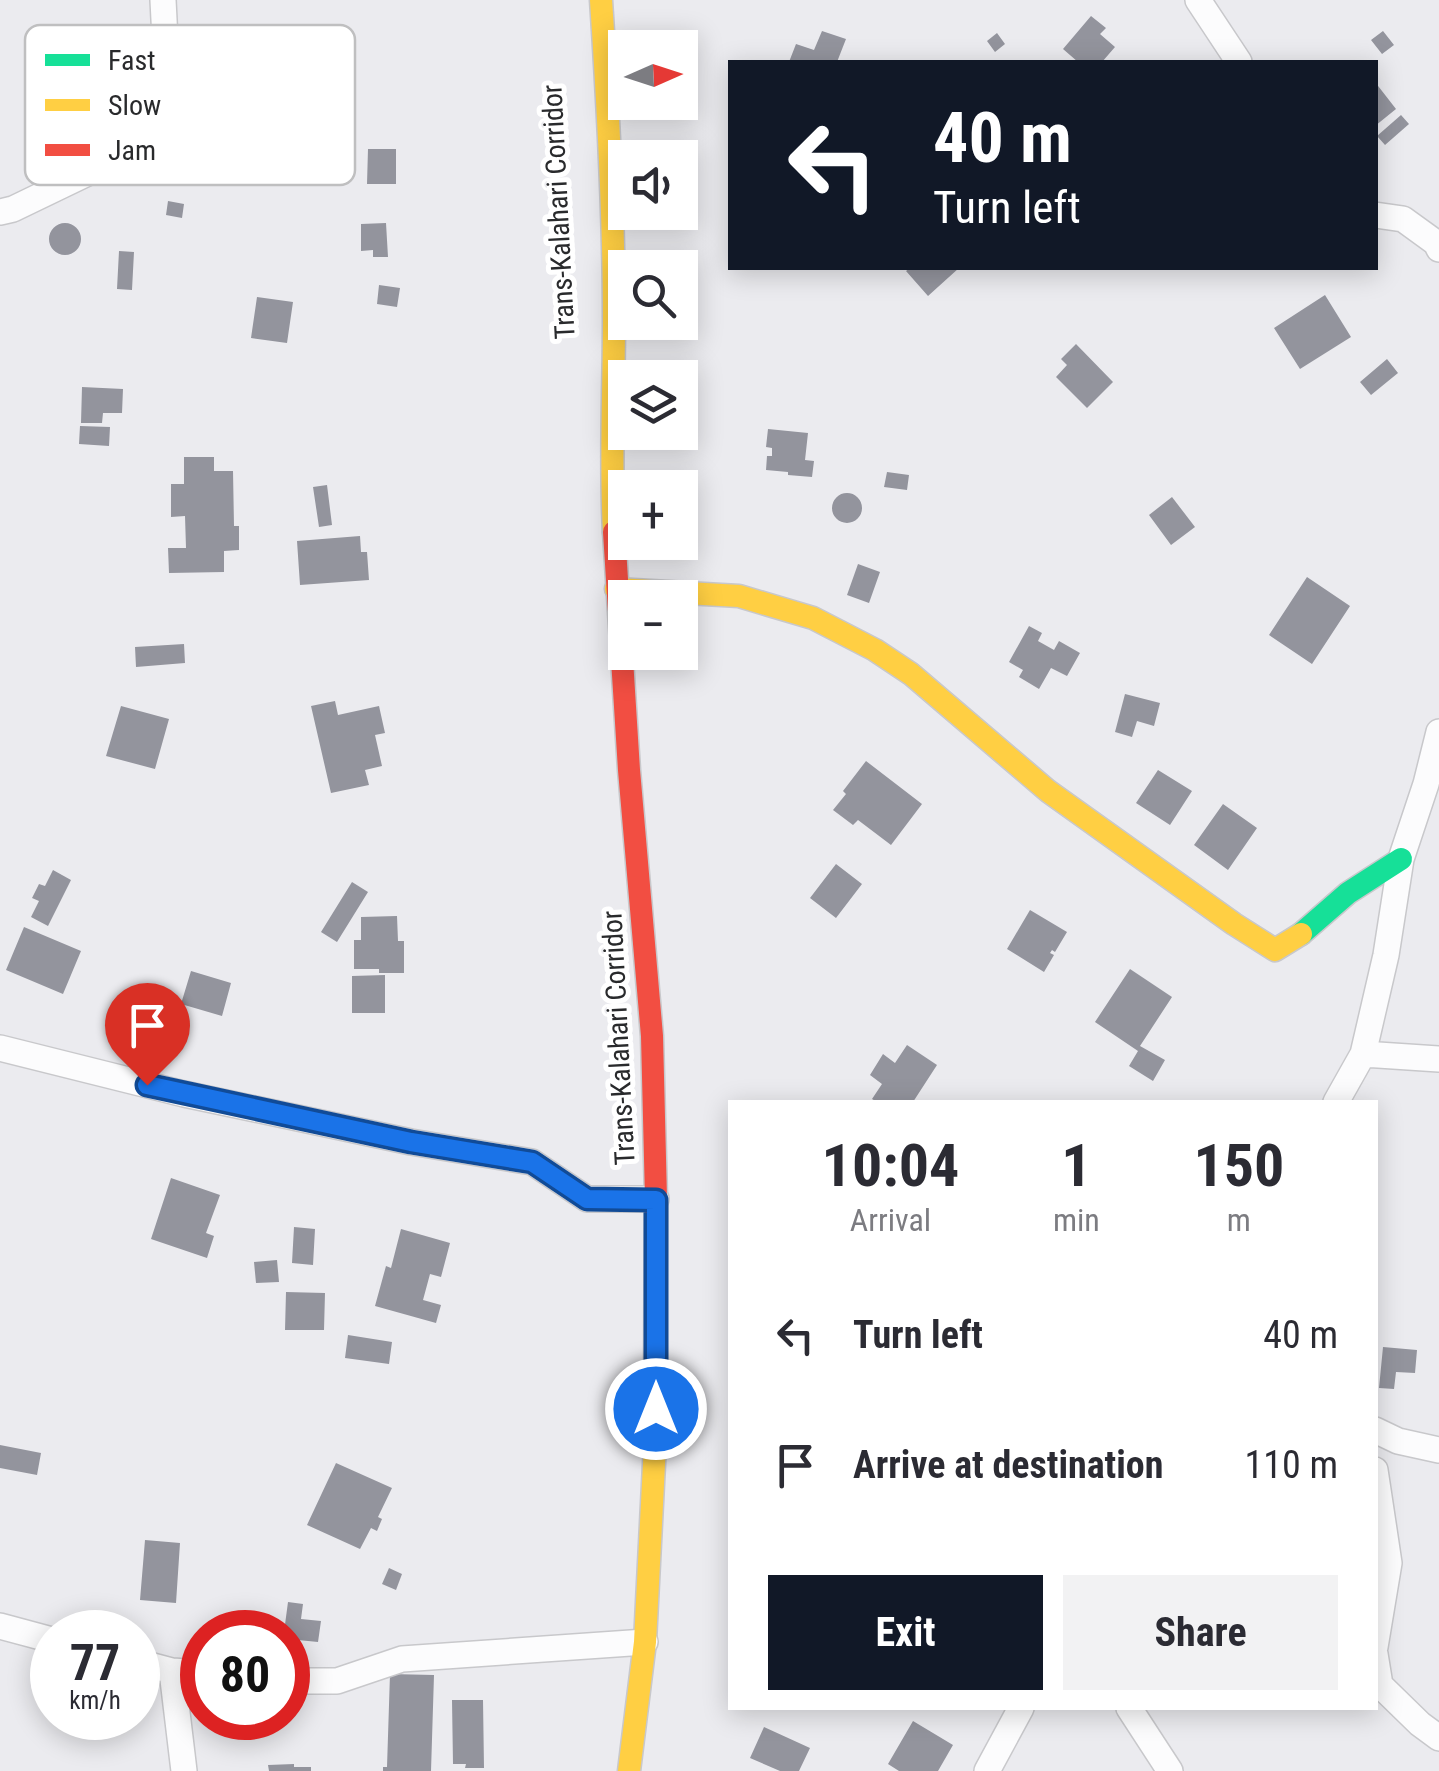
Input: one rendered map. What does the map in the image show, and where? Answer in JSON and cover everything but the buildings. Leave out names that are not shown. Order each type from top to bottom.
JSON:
[{"type":"main road","name":"Trans-Kalahari Corridor","points":[[604,4],[614,317],[611,470]]},
{"type":"main road","name":"Trans-Kalahari Corridor","points":[[592,322],[610,470]]},
{"type":"main road","points":[[698,594],[739,596],[813,618],[875,650],[926,687],[1048,791],[1275,950],[1401,858]]},
{"type":"main road","name":"Trans-Kalahari Corridor","points":[[622,670],[652,1036],[656,1200],[656,1444],[645,1642],[628,1771]]},
{"type":"street","points":[[163,0],[164,25]]},
{"type":"street","points":[[1198,0],[1238,60]]},
{"type":"street","points":[[0,212],[63,185]]},
{"type":"street","points":[[1378,216],[1403,219],[1439,249]]},
{"type":"street","points":[[1337,1100],[1364,1054],[1386,955],[1401,858],[1439,732]]},
{"type":"street","points":[[0,1048],[184,1094],[411,1142],[532,1162],[587,1199],[656,1200]]},
{"type":"street","points":[[1364,1054],[1439,1059]]},
{"type":"street","points":[[1378,1431],[1398,1441],[1439,1450]]},
{"type":"street","points":[[1378,1490],[1389,1563],[1378,1631]]},
{"type":"street","points":[[0,1626],[30,1634]]},
{"type":"street","points":[[310,1681],[337,1682],[402,1659],[645,1642]]},
{"type":"street","points":[[160,1668],[180,1672]]},
{"type":"street","points":[[172,1671],[184,1771]]},
{"type":"street","points":[[1378,1671],[1380,1685],[1439,1738]]},
{"type":"street","points":[[987,1771],[1020,1710]]},
{"type":"street","points":[[1129,1710],[1170,1771]]},
{"type":"traffic: fast","points":[[1301,934],[1348,893],[1401,859]]},
{"type":"traffic: slow","points":[[601,0],[613,239],[612,470]]},
{"type":"traffic: slow","points":[[698,594],[739,596],[813,618],[875,650],[911,674],[1048,791],[1234,924],[1275,950],[1301,934]]},
{"type":"traffic: slow","points":[[629,1771],[645,1642],[655,1385]]},
{"type":"traffic: jam","points":[[616,560],[652,1036],[655,1385]]},
{"type":"route","points":[[147,1085],[411,1142],[532,1162],[587,1199],[656,1200],[656,1409]]}]
